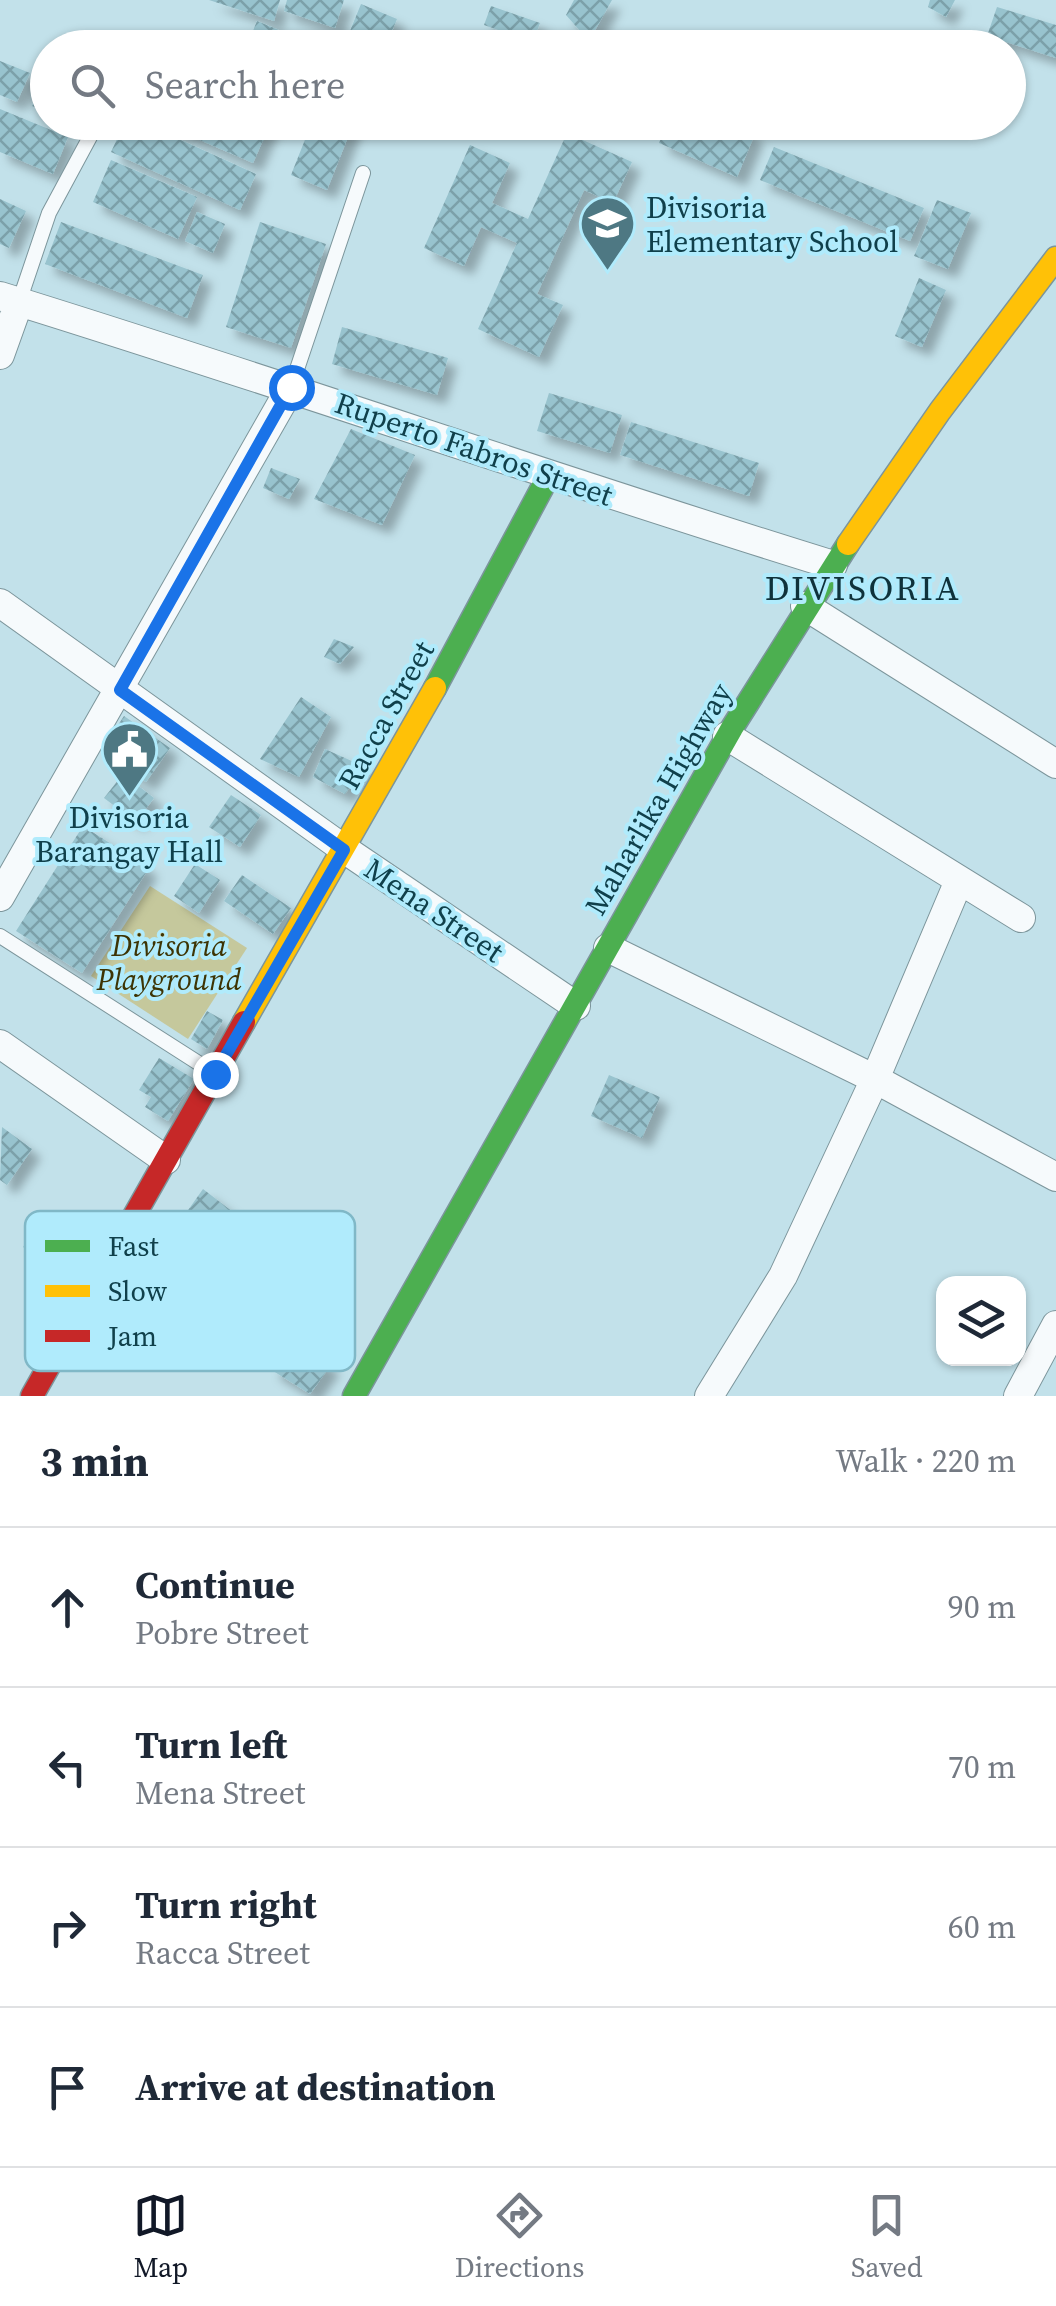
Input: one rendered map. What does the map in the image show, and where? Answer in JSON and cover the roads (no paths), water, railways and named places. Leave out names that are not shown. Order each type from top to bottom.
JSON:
[{"type":"main road","name":"Maharlika Highway","points":[[354,1396],[727,736],[805,606],[940,411],[1056,258]]},
{"type":"main road","name":"Racca Street","points":[[137,1211],[344,850],[548,477]]},
{"type":"main road","name":"Racca Street","points":[[32,1396],[46,1371]]},
{"type":"street","points":[[0,356],[9,299]]},
{"type":"street","name":"Ruperto Fabros Street","points":[[9,299],[291,387],[548,477],[833,565]]},
{"type":"street","points":[[0,897],[291,387]]},
{"type":"street","name":"Mena Street","points":[[0,603],[344,850],[576,1006]]},
{"type":"street","points":[[805,606],[1056,764]]},
{"type":"street","points":[[727,736],[1020,918]]},
{"type":"street","points":[[710,1396],[783,1276],[876,1079],[958,883]]},
{"type":"street","points":[[608,948],[876,1079],[1056,1178]]},
{"type":"street","points":[[0,1044],[166,1160]]},
{"type":"street","points":[[1018,1396],[1056,1324]]},
{"type":"lane","points":[[9,299],[88,140]]},
{"type":"lane","points":[[291,387],[363,173]]},
{"type":"lane","points":[[0,936],[215,1074]]},
{"type":"place","name":"Divisoria Elementary School","points":[[607,273]]},
{"type":"place","name":"Divisoria Barangay Hall","points":[[129,798]]},
{"type":"district","name":"DIVISORIA","points":[[863,588]]},
{"type":"park label","name":"Divisoria Playground","points":[[169,962]]}]
